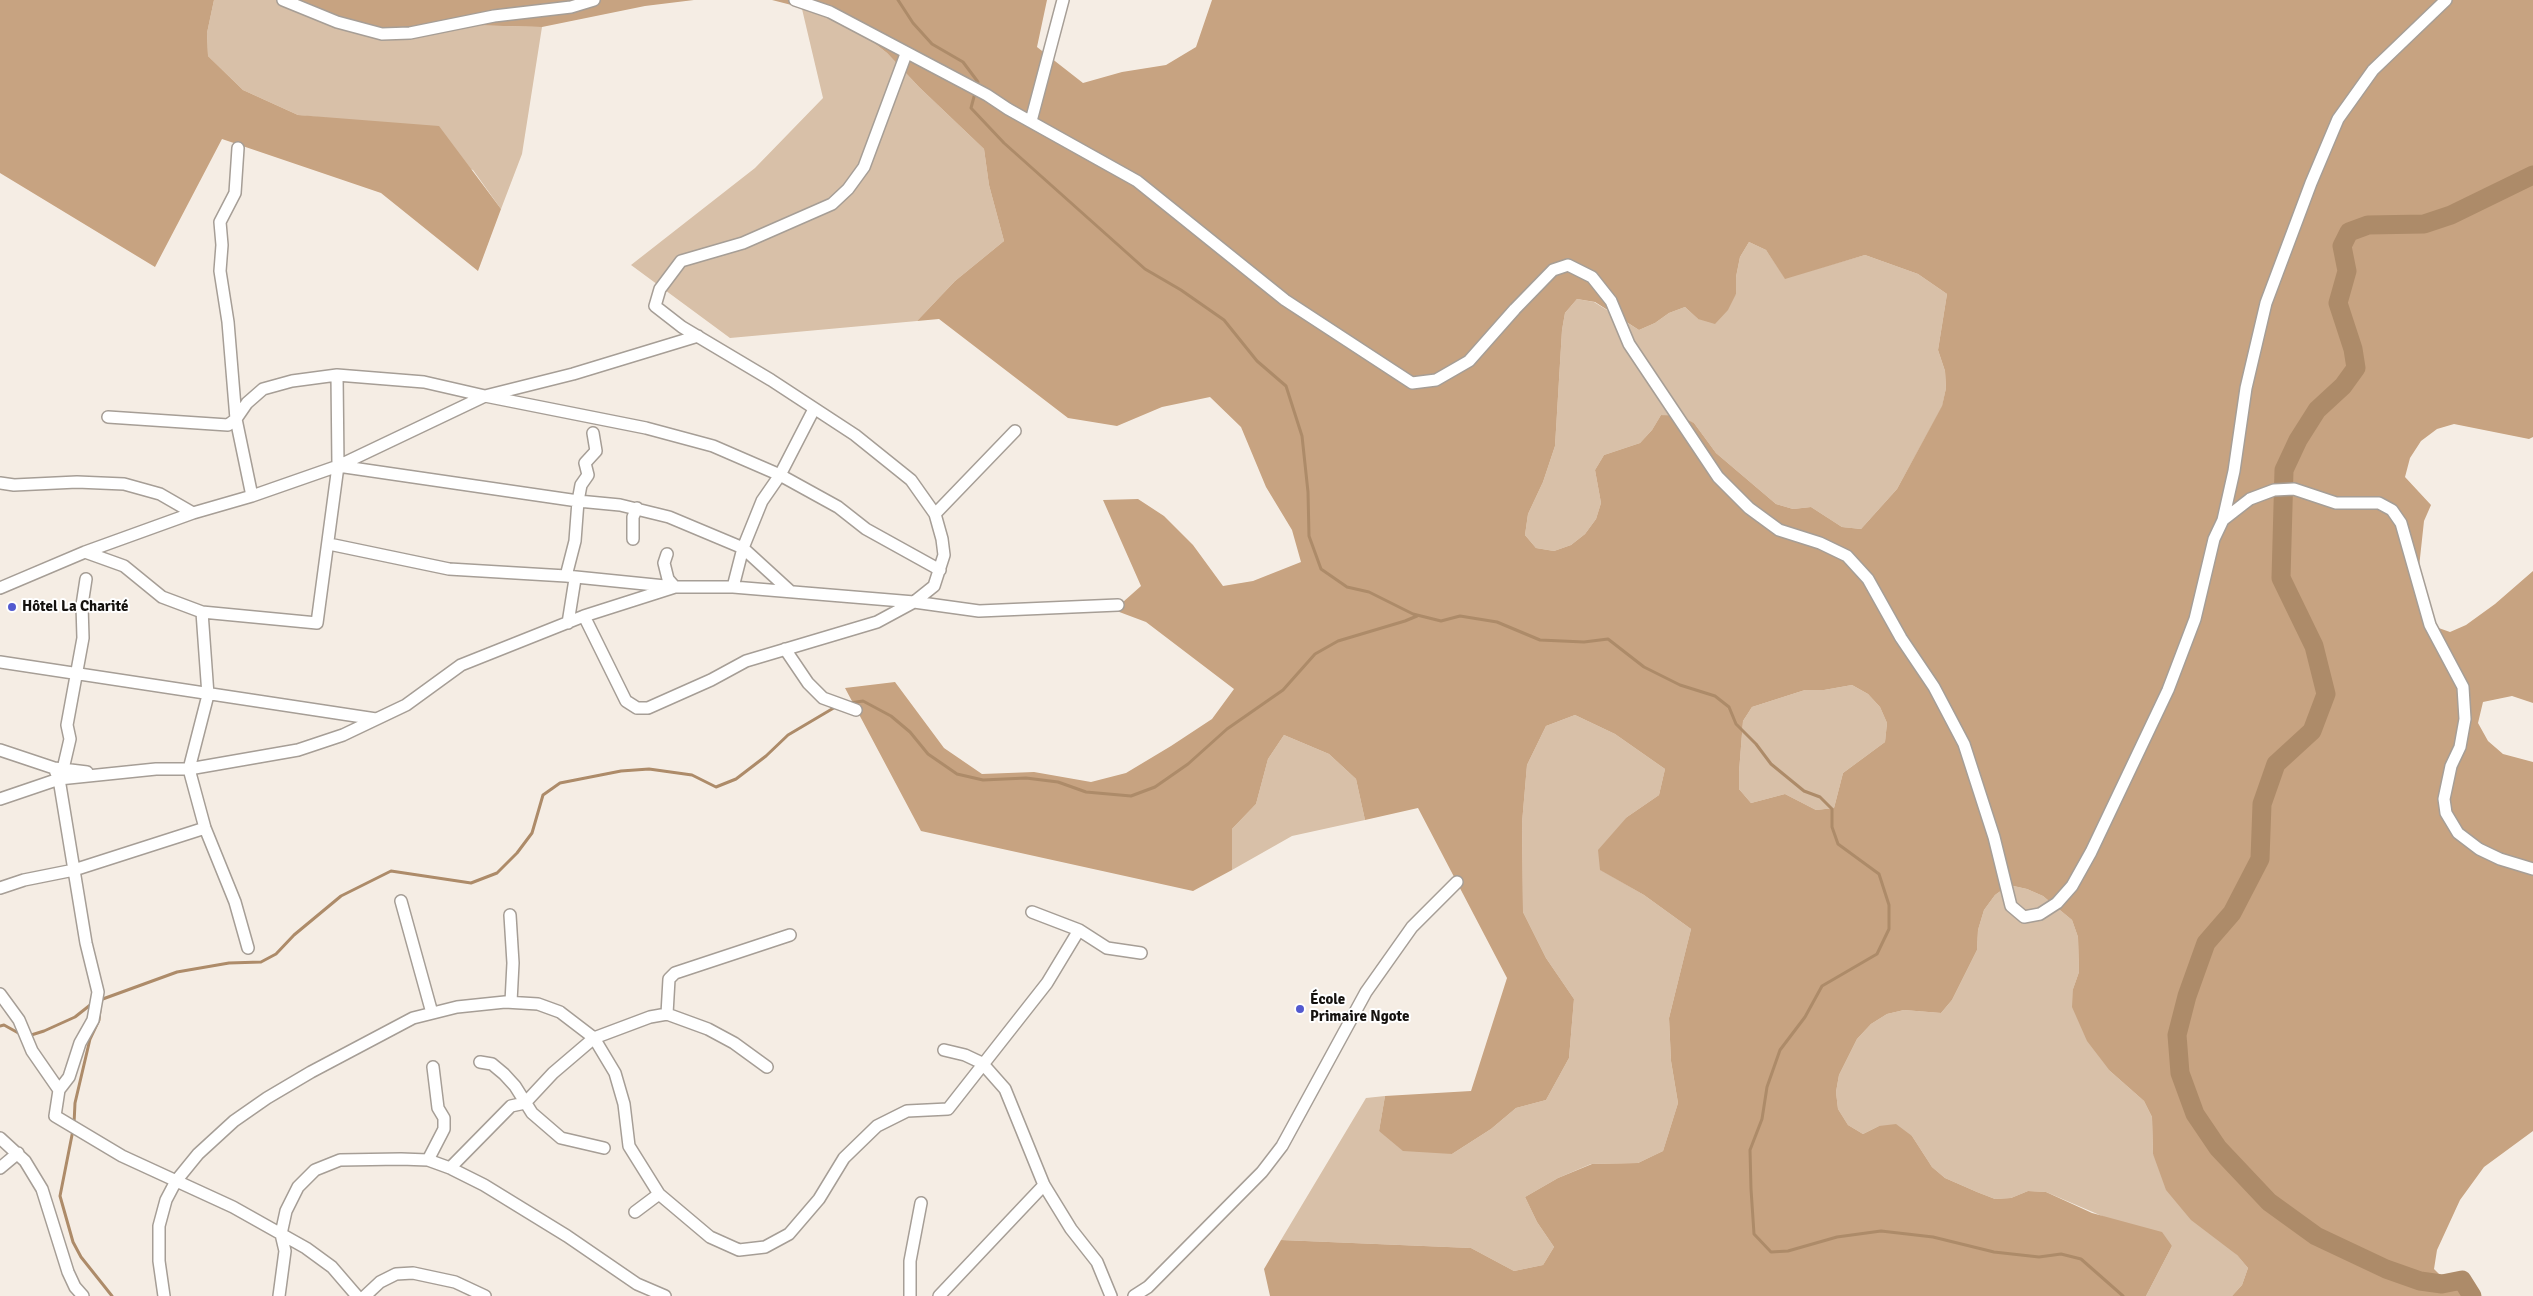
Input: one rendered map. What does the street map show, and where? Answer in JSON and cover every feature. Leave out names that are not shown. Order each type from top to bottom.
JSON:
[{"type":"street","points":[[283,0],[337,22],[382,34],[410,33],[494,16],[571,7],[594,0]]},
{"type":"street","points":[[795,0],[830,12],[906,54],[987,95],[1137,181],[1285,300],[1412,383],[1436,380],[1469,361],[1514,309],[1553,270],[1568,265],[1592,277],[1611,301],[1629,344],[1718,476],[1749,508],[1778,530],[1820,543],[1847,556],[1868,579],[1901,638],[1934,686],[1964,744],[1994,837],[2011,906],[2024,917],[2040,914],[2056,903],[2072,886],[2091,852],[2168,690],[2196,619],[2214,539],[2223,520],[2234,471],[2246,388],[2266,303],[2310,183],[2338,119],[2373,70],[2446,0]]},
{"type":"street","points":[[1030,121],[1062,0]]},
{"type":"street","points":[[584,616],[626,701],[637,708],[648,708],[746,662],[877,622],[914,602],[934,586],[944,555],[936,514],[911,480],[855,434],[667,317],[655,306],[660,289],[682,261],[743,243],[832,204],[848,189],[864,167],[906,54]]},
{"type":"street","points":[[238,148],[235,193],[220,222],[222,245],[220,271],[228,322],[236,419],[252,496]]},
{"type":"street","points":[[0,588],[85,552],[193,513],[252,496],[338,466],[485,396],[573,374],[698,336]]},
{"type":"street","points":[[85,552],[124,566],[162,597],[202,612],[317,623],[338,466],[337,375]]},
{"type":"street","points":[[108,418],[216,426],[228,425],[236,419],[247,402],[263,389],[292,381],[337,375],[424,382],[646,428],[713,446],[780,475],[838,507],[866,529],[940,570]]},
{"type":"street","points":[[733,587],[743,548],[762,501],[780,475],[814,409]]},
{"type":"street","points":[[936,514],[1015,431]]},
{"type":"street","points":[[568,623],[578,501],[581,486],[588,475],[585,463],[596,451],[593,433]]},
{"type":"street","points":[[338,466],[637,508],[669,517],[743,548],[790,591]]},
{"type":"street","points":[[0,484],[14,486],[77,482],[124,484],[160,494],[193,513]]},
{"type":"street","points":[[2223,520],[2250,499],[2274,490],[2294,489],[2336,503],[2379,503],[2392,510],[2400,523],[2430,625],[2463,687],[2465,719],[2460,747],[2451,766],[2446,791],[2446,813],[2458,833],[2479,849],[2533,869]]},
{"type":"street","points":[[633,539],[633,517],[637,508]]},
{"type":"street","points":[[329,544],[449,570],[571,577],[675,587],[733,587],[790,591],[914,602],[979,611],[1118,605]]},
{"type":"street","points":[[667,554],[664,563],[668,579],[675,587]]},
{"type":"street","points":[[86,579],[82,605],[83,638],[78,675],[67,725],[70,739],[59,772],[86,943],[98,992],[93,1020],[80,1043],[69,1077],[59,1090],[55,1116],[122,1156],[233,1206],[306,1248],[332,1267],[358,1296]]},
{"type":"street","points":[[0,750],[59,772],[108,774],[189,769],[298,750],[377,720],[406,705],[461,665],[584,616],[675,587]]},
{"type":"street","points":[[202,612],[208,695],[189,769],[205,828],[235,902],[248,948]]},
{"type":"street","points":[[784,649],[808,683],[823,698],[856,710]]},
{"type":"street","points":[[0,662],[377,720]]},
{"type":"street","points":[[0,799],[59,772]]},
{"type":"street","points":[[0,888],[24,880],[74,870],[205,828]]},
{"type":"street","points":[[1134,1296],[1148,1287],[1262,1172],[1282,1146],[1366,992],[1412,927],[1457,882]]},
{"type":"street","points":[[401,901],[432,1013]]},
{"type":"street","points":[[1032,912],[1079,930],[1107,948],[1141,953]]},
{"type":"street","points":[[510,915],[513,963],[511,1002]]},
{"type":"street","points":[[164,1296],[159,1262],[159,1226],[166,1200],[176,1181],[198,1154],[234,1121],[267,1098],[357,1046],[413,1018],[457,1006],[511,1002],[538,1004],[560,1012],[594,1038],[615,1073],[624,1104],[629,1146],[659,1194],[710,1237],[739,1250],[766,1247],[789,1234],[819,1199],[844,1158],[877,1126],[907,1111],[948,1109],[1047,983],[1079,930]]},
{"type":"street","points":[[667,1014],[669,980],[675,973],[790,935]]},
{"type":"street","points":[[0,994],[24,1030],[27,1042],[59,1090]]},
{"type":"street","points":[[450,1168],[511,1106],[525,1103],[553,1073],[594,1038],[650,1017],[667,1014],[708,1029],[734,1043],[767,1067]]},
{"type":"street","points":[[944,1050],[965,1055],[982,1064],[1005,1089],[1044,1185],[1071,1229],[1097,1262],[1111,1296]]},
{"type":"street","points":[[480,1062],[492,1064],[504,1074],[545,1126],[561,1138],[604,1148]]},
{"type":"street","points":[[428,1160],[444,1129],[444,1118],[438,1108],[433,1067]]},
{"type":"street","points":[[0,1138],[18,1153],[42,1189],[68,1272],[75,1287],[83,1296]]},
{"type":"street","points":[[0,1168],[18,1153]]},
{"type":"street","points":[[279,1296],[285,1251],[281,1234],[286,1211],[298,1187],[315,1170],[340,1160],[428,1160],[450,1168],[484,1185],[568,1236],[637,1284],[665,1296]]},
{"type":"street","points":[[939,1296],[1044,1185]]},
{"type":"street","points":[[635,1212],[659,1194]]},
{"type":"street","points":[[910,1296],[910,1261],[921,1203]]},
{"type":"street","points":[[364,1296],[380,1282],[396,1274],[413,1273],[455,1282],[485,1296]]},
{"type":"shaded area","points":[[0,0],[214,0],[207,33],[208,56],[243,90],[298,115],[439,126],[501,209],[478,271],[381,193],[222,139],[155,267],[0,173]]},
{"type":"shaded area","points":[[214,0],[280,0],[465,25],[542,27],[522,154],[501,209],[473,170],[336,119],[298,115],[243,90],[208,56],[207,33]]},
{"type":"shaded area","points":[[280,0],[694,0],[645,6],[542,27],[465,25],[392,31]]},
{"type":"shaded area","points":[[772,0],[1047,0],[1037,47],[1083,83],[1122,72],[1166,65],[1196,47],[1212,0],[2533,0],[2533,437],[2529,439],[2454,424],[2437,429],[2421,441],[2410,458],[2405,477],[2431,505],[2424,521],[2416,595],[2433,626],[2450,632],[2466,625],[2495,604],[2533,571],[2533,703],[2512,696],[2483,702],[2478,723],[2488,741],[2503,754],[2533,762],[2533,1131],[2484,1167],[2460,1200],[2437,1250],[2434,1269],[2450,1285],[2468,1296],[2232,1296],[2242,1285],[2248,1268],[2237,1255],[2191,1220],[2166,1190],[2153,1154],[2152,1117],[2144,1101],[2110,1071],[2087,1041],[2072,1007],[2073,989],[2079,972],[2078,937],[2072,920],[2043,896],[2027,889],[2009,885],[1995,895],[1984,910],[1978,930],[1977,950],[1952,1000],[1941,1013],[1904,1010],[1887,1014],[1871,1024],[1857,1039],[1839,1075],[1836,1092],[1838,1109],[1848,1125],[1863,1134],[1879,1126],[1896,1124],[1912,1136],[1932,1167],[1945,1178],[1995,1199],[2011,1198],[2028,1191],[2046,1192],[2092,1213],[2162,1232],[2172,1246],[2146,1296],[1270,1296],[1264,1269],[1281,1240],[1471,1248],[1514,1271],[1543,1265],[1554,1247],[1537,1222],[1525,1197],[1558,1178],[1592,1164],[1638,1163],[1663,1151],[1678,1103],[1671,1061],[1669,1018],[1691,929],[1644,895],[1600,870],[1598,850],[1627,817],[1659,795],[1665,769],[1615,734],[1575,715],[1546,726],[1527,765],[1522,823],[1523,912],[1546,958],[1574,999],[1569,1058],[1546,1100],[1516,1108],[1491,1129],[1452,1154],[1403,1151],[1379,1131],[1385,1096],[1471,1091],[1507,978],[1418,808],[1365,820],[1356,779],[1329,754],[1284,735],[1268,759],[1256,804],[1232,829],[1232,870],[1193,891],[921,831],[845,688],[895,682],[944,748],[982,774],[1034,772],[1091,782],[1126,773],[1171,746],[1212,719],[1234,689],[1146,622],[1114,610],[1141,586],[1103,500],[1138,499],[1164,516],[1193,545],[1223,586],[1253,581],[1301,562],[1292,530],[1266,487],[1241,427],[1210,397],[1162,407],[1117,426],[1068,418],[939,319],[917,321],[955,281],[1004,241],[989,185],[984,149],[919,87],[887,53],[842,18]],"holes":[[[1749,242],[1766,250],[1785,279],[1865,255],[1918,274],[1947,294],[1938,350],[1945,371],[1946,388],[1942,406],[1897,489],[1861,529],[1842,527],[1811,507],[1793,509],[1776,504],[1716,453],[1694,423],[1679,416],[1661,415],[1652,430],[1640,443],[1604,455],[1595,470],[1601,503],[1596,519],[1585,534],[1571,545],[1554,551],[1536,548],[1525,535],[1528,514],[1543,482],[1555,446],[1562,330],[1565,313],[1577,299],[1595,302],[1639,330],[1655,323],[1669,313],[1685,307],[1698,319],[1715,324],[1728,310],[1736,294],[1736,277],[1740,257]],[[1852,685],[1868,694],[1880,707],[1887,723],[1885,742],[1843,773],[1834,808],[1816,810],[1785,794],[1751,803],[1739,789],[1739,772],[1743,721],[1752,707],[1805,690],[1824,690]]]},
{"type":"shaded area","points":[[802,9],[842,18],[887,53],[919,87],[984,149],[989,185],[1004,241],[955,281],[917,321],[730,338],[631,265],[755,168],[823,98]]},
{"type":"shaded area","points":[[1749,242],[1766,250],[1785,278],[1865,255],[1918,274],[1947,294],[1938,350],[1945,371],[1946,388],[1942,407],[1897,489],[1861,529],[1842,527],[1811,507],[1793,509],[1776,504],[1716,453],[1694,423],[1661,415],[1652,430],[1640,443],[1604,455],[1595,470],[1601,503],[1596,519],[1585,534],[1571,545],[1554,551],[1536,548],[1525,535],[1528,514],[1543,482],[1555,446],[1562,330],[1565,313],[1577,299],[1594,302],[1639,330],[1655,323],[1669,313],[1685,307],[1698,319],[1736,294],[1736,277],[1740,257]]},
{"type":"shaded area","points":[[1852,685],[1868,694],[1880,707],[1887,723],[1885,742],[1843,773],[1834,808],[1816,810],[1785,794],[1751,803],[1739,789],[1739,772],[1743,721],[1752,707],[1805,690],[1824,690]]},
{"type":"shaded area","points":[[1575,715],[1615,734],[1665,769],[1659,795],[1627,817],[1601,870],[1644,895],[1691,929],[1669,1018],[1671,1061],[1678,1103],[1663,1151],[1638,1163],[1591,1164],[1558,1178],[1525,1197],[1537,1222],[1554,1247],[1543,1265],[1514,1271],[1471,1248],[1281,1240],[1366,1098],[1385,1096],[1379,1131],[1452,1154],[1491,1129],[1516,1108],[1546,1100],[1569,1058],[1574,999],[1546,958],[1523,912],[1522,823],[1527,765],[1546,726]]},
{"type":"shaded area","points":[[1284,735],[1329,754],[1356,779],[1365,820],[1292,836],[1232,870],[1232,829],[1256,804],[1268,759]]},
{"type":"shaded area","points":[[2009,885],[2027,889],[2043,896],[2072,920],[2078,937],[2079,972],[2073,989],[2110,1071],[2144,1101],[2152,1117],[2153,1154],[2248,1268],[2242,1285],[2232,1296],[2146,1296],[2172,1246],[2046,1192],[2028,1191],[2011,1198],[1995,1199],[1977,1192],[1945,1178],[1932,1167],[1912,1136],[1879,1126],[1863,1134],[1848,1125],[1838,1109],[1836,1092],[1839,1075],[1857,1039],[1871,1024],[1887,1014],[1904,1010],[1941,1013],[1952,1000],[1977,950],[1978,930],[1984,910],[1995,895]]},
{"type":"waterway","points":[[898,0],[913,23],[932,44],[963,62],[978,82],[977,87]]},
{"type":"waterway","points":[[975,93],[971,108],[1004,143],[1145,269],[1181,290],[1224,320],[1257,361],[1286,386],[1302,436],[1308,492],[1309,536],[1321,569],[1347,587],[1369,592],[1413,614],[1441,621],[1460,616],[1497,622],[1540,640],[1584,642],[1608,639],[1644,667],[1680,685],[1715,696],[1729,707],[1736,724],[1756,744],[1771,764],[1804,791],[1820,797],[1832,809],[1832,827],[1838,844],[1879,874],[1889,905],[1889,929],[1877,954],[1822,986],[1805,1017],[1780,1050],[1767,1087],[1762,1119],[1750,1150],[1754,1234],[1771,1252],[1788,1251],[1837,1237],[1881,1231],[1933,1237],[1994,1252],[2039,1257],[2061,1254],[2081,1259],[2123,1296]]},
{"type":"waterway","points":[[2472,1296],[2462,1280],[2442,1284],[2420,1281],[2386,1269],[2316,1236],[2269,1202],[2218,1148],[2195,1114],[2180,1073],[2177,1035],[2187,996],[2206,943],[2232,913],[2260,859],[2262,804],[2276,764],[2312,731],[2326,694],[2314,646],[2281,578],[2284,470],[2298,440],[2317,410],[2343,386],[2356,368],[2353,349],[2338,303],[2347,271],[2342,246],[2349,232],[2368,225],[2424,224],[2451,215],[2533,175]]},
{"type":"waterway","points":[[850,703],[863,701],[891,716],[910,732],[928,754],[957,774],[983,780],[1026,778],[1058,782],[1086,792],[1131,796],[1155,787],[1188,764],[1227,729],[1283,690],[1315,654],[1338,641],[1417,616]]},
{"type":"waterway","points":[[100,1000],[177,972],[229,963],[261,962],[276,954],[294,935],[341,896],[391,871],[471,883],[497,873],[517,853],[532,833],[543,795],[560,783],[621,771],[649,769],[692,775],[716,787],[736,779],[766,756],[788,735],[837,706]]},
{"type":"waterway","points":[[28,1036],[75,1017],[94,1002]]},
{"type":"waterway","points":[[74,1124],[75,1103],[90,1039],[99,1020],[100,1009]]},
{"type":"waterway","points":[[0,1026],[4,1025],[22,1035]]},
{"type":"waterway","points":[[73,1130],[60,1196],[73,1242],[81,1257],[112,1296]]},
{"type":"place","name":"Hôtel La Charité","points":[[12,607]]},
{"type":"place","name":"École Primaire Ngote","points":[[1300,1009]]}]
